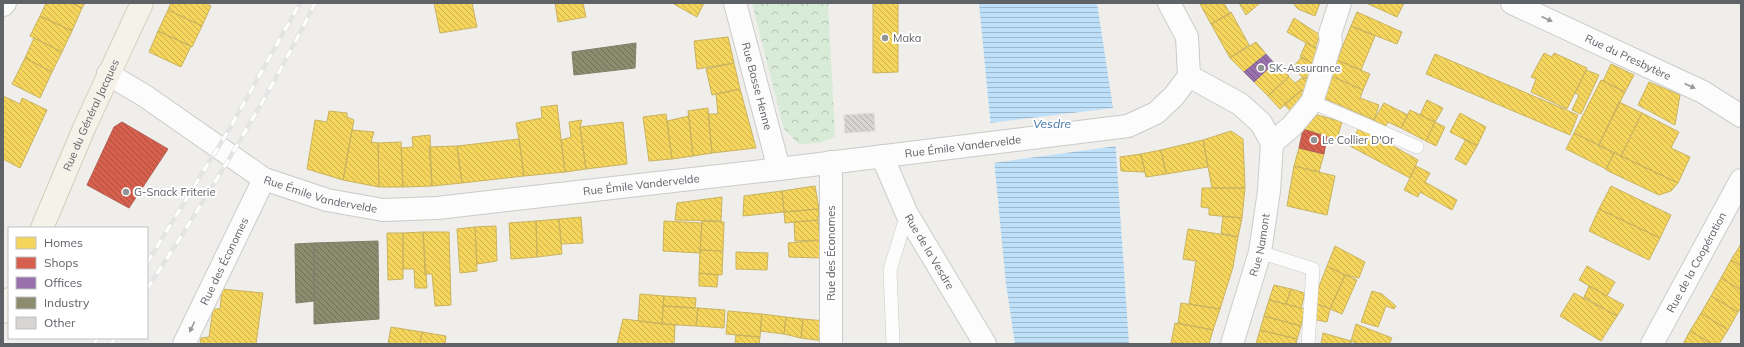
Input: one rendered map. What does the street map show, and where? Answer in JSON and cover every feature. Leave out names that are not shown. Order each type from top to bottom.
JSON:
[{"type":"main road","name":"Rue du Général Jacques","points":[[42,227],[108,74],[142,3]]},
{"type":"main road","points":[[3,312],[8,301]]},
{"type":"street","name":"Rue Basse Henne","points":[[735,3],[779,169]]},
{"type":"street","points":[[1170,3],[1187,36],[1189,76],[1240,104],[1261,123],[1272,143],[1292,126],[1312,102],[1332,42],[1330,34],[1340,3]]},
{"type":"street","name":"Rue du Presbytère","points":[[1512,3],[1703,92],[1741,116]]},
{"type":"street","name":"Rue Émile Vandervelde","points":[[108,74],[145,96],[264,179],[327,200],[383,210],[437,208],[779,169],[1128,126],[1156,113],[1174,96],[1189,76]]},
{"type":"street","name":"Rue Namont","points":[[1233,344],[1260,252],[1269,191],[1272,143]]},
{"type":"street","name":"Rue de la Vesdre","points":[[882,156],[907,214],[984,343]]},
{"type":"street","name":"Rue des Économes","points":[[831,162],[831,344]]},
{"type":"street","name":"Rue des Économes","points":[[184,344],[264,179]]},
{"type":"street","name":"Rue de la Coopération","points":[[1652,344],[1741,180]]},
{"type":"lane","points":[[1312,102],[1417,147]]},
{"type":"lane","points":[[893,344],[890,270],[907,214]]},
{"type":"lane","points":[[1260,252],[1313,268],[1308,344]]},
{"type":"green space","points":[[752,3],[828,3],[835,137],[818,143],[799,144],[784,129]]},
{"type":"water","name":"Vesdre","points":[[979,3],[1097,3],[1113,108],[1129,344],[1015,344],[1006,284]]},
{"type":"pier","points":[[1113,108],[1117,146],[993,163],[989,123]]},
{"type":"building: Homes","points":[[46,3],[71,3],[82,8],[72,31],[40,16]]},
{"type":"building: Homes","points":[[71,3],[85,3],[82,8]]},
{"type":"building: Homes","points":[[171,3],[205,3],[211,6],[202,26],[168,10]]},
{"type":"building: Homes","points":[[434,3],[472,3],[477,27],[440,33]]},
{"type":"building: Homes","points":[[555,3],[583,3],[586,17],[558,22]]},
{"type":"building: Homes","points":[[672,3],[704,3],[697,17]]},
{"type":"building: Homes","name":"Maka","points":[[873,3],[898,3],[898,72],[873,73]]},
{"type":"building: Homes","points":[[1224,3],[1230,14],[1211,24],[1200,4]]},
{"type":"building: Homes","points":[[1239,3],[1260,3],[1246,15]]},
{"type":"building: Homes","points":[[1293,3],[1320,3],[1315,16],[1298,9]]},
{"type":"building: Homes","points":[[1366,3],[1404,3],[1397,17]]},
{"type":"building: Homes","points":[[168,10],[202,26],[192,47],[158,31]]},
{"type":"building: Homes","points":[[1231,12],[1249,45],[1230,58],[1211,24]]},
{"type":"building: Homes","points":[[1357,12],[1402,32],[1397,44],[1351,26]]},
{"type":"building: Homes","points":[[40,16],[72,31],[62,52],[30,36]]},
{"type":"building: Homes","points":[[1294,18],[1320,35],[1315,48],[1287,32]]},
{"type":"building: Homes","points":[[1351,26],[1375,36],[1361,70],[1337,60]]},
{"type":"building: Homes","points":[[158,31],[191,46],[181,67],[149,52]]},
{"type":"building: Homes","points":[[728,37],[734,63],[697,69],[694,41]]},
{"type":"building: Homes","points":[[34,38],[62,52],[52,72],[25,58]]},
{"type":"building: Homes","points":[[1256,42],[1266,54],[1244,72],[1230,58]]},
{"type":"building: Homes","points":[[1306,43],[1321,50],[1317,66],[1300,57]]},
{"type":"building: Homes","points":[[1544,53],[1552,57],[1554,53],[1587,68],[1567,109],[1531,92],[1536,79],[1531,77]]},
{"type":"building: Homes","points":[[1435,54],[1578,115],[1570,135],[1426,74]]},
{"type":"building: Homes","points":[[1302,57],[1317,66],[1314,80],[1302,77],[1293,67]]},
{"type":"building: Homes","points":[[25,58],[52,72],[40,98],[12,84]]},
{"type":"building: Homes","points":[[1337,60],[1370,74],[1363,90],[1331,76]]},
{"type":"building: Homes","points":[[734,63],[740,89],[712,95],[706,69]]},
{"type":"building: Homes","points":[[1274,63],[1289,76],[1268,96],[1254,82]]},
{"type":"building: Homes","points":[[1611,64],[1634,75],[1625,92],[1603,81]]},
{"type":"building: Homes","points":[[1586,70],[1599,75],[1581,114],[1572,110],[1579,95],[1575,93]]},
{"type":"building: Homes","points":[[1331,76],[1363,90],[1360,98],[1379,105],[1374,120],[1321,97]]},
{"type":"building: Homes","points":[[1289,77],[1302,90],[1280,109],[1268,96]]},
{"type":"building: Homes","points":[[1302,78],[1314,80],[1309,98],[1295,83]]},
{"type":"building: Homes","points":[[1601,80],[1625,92],[1599,145],[1574,133]]},
{"type":"building: Homes","points":[[1649,82],[1680,95],[1675,125],[1638,105]]},
{"type":"building: Homes","points":[[740,89],[756,148],[712,153],[708,114],[718,114],[716,94]]},
{"type":"building: Homes","points":[[1302,90],[1309,98],[1296,117],[1284,104]]},
{"type":"building: Homes","points":[[3,96],[20,104],[22,98],[47,110],[20,168],[3,159]]},
{"type":"building: Homes","points":[[1427,100],[1443,108],[1435,122],[1420,115]]},
{"type":"building: Homes","points":[[1619,102],[1642,113],[1621,156],[1599,145]]},
{"type":"building: Homes","points":[[1384,103],[1408,115],[1401,128],[1388,122],[1385,127],[1374,120]]},
{"type":"building: Homes","points":[[557,105],[565,172],[524,176],[516,123],[542,118],[541,107]]},
{"type":"building: Homes","points":[[708,108],[712,153],[693,156],[688,111]]},
{"type":"building: Homes","points":[[1410,110],[1435,122],[1426,141],[1401,128]]},
{"type":"building: Homes","points":[[329,111],[347,113],[347,117],[354,120],[343,180],[307,169],[315,120],[327,122]]},
{"type":"building: Homes","points":[[1460,113],[1486,127],[1477,146],[1450,132]]},
{"type":"building: Homes","points":[[1642,113],[1679,132],[1671,148],[1690,157],[1678,183],[1621,156]]},
{"type":"building: Homes","points":[[666,114],[672,159],[649,161],[643,117]]},
{"type":"building: Homes","points":[[1314,114],[1342,122],[1337,139],[1303,129]]},
{"type":"building: Homes","points":[[689,116],[693,156],[672,159],[667,121]]},
{"type":"building: Homes","points":[[582,120],[580,127],[586,169],[565,172],[561,140],[571,137],[569,122]]},
{"type":"building: Homes","points":[[623,122],[627,164],[586,169],[580,127]]},
{"type":"building: Homes","points":[[1435,122],[1445,127],[1436,146],[1426,141]]},
{"type":"building: Homes","points":[[1359,127],[1418,160],[1410,178],[1350,146]]},
{"type":"building: Homes","points":[[352,130],[374,132],[371,142],[378,143],[379,187],[343,180]]},
{"type":"building: Homes","points":[[1231,131],[1243,139],[1245,188],[1212,188],[1203,140]]},
{"type":"building: Homes","points":[[1574,133],[1614,153],[1606,169],[1566,149]]},
{"type":"building: Homes","points":[[430,135],[432,186],[403,187],[401,148],[413,147],[412,137]]},
{"type":"building: Homes","points":[[519,139],[524,176],[462,183],[457,146]]},
{"type":"building: Homes","points":[[1466,139],[1477,146],[1466,165],[1455,159]]},
{"type":"building: Homes","points":[[1203,140],[1208,167],[1166,174],[1161,150]]},
{"type":"building: Homes","points":[[401,142],[403,187],[379,187],[378,143]]},
{"type":"building: Homes","points":[[457,146],[462,183],[432,186],[429,147]]},
{"type":"building: Homes","points":[[1299,148],[1324,154],[1319,172],[1294,166]]},
{"type":"building: Homes","points":[[1161,150],[1166,174],[1146,177],[1141,154]]},
{"type":"building: Homes","points":[[1614,153],[1678,183],[1671,191],[1659,195],[1606,170]]},
{"type":"building: Homes","points":[[1141,154],[1145,172],[1121,171],[1120,157]]},
{"type":"building: Homes","points":[[1294,166],[1335,176],[1327,215],[1287,206]]},
{"type":"building: Homes","points":[[1416,166],[1430,173],[1425,182],[1457,200],[1452,210],[1420,192],[1418,197],[1404,190]]},
{"type":"building: Homes","points":[[815,186],[819,209],[784,212],[782,191]]},
{"type":"building: Homes","points":[[1611,186],[1671,215],[1660,238],[1599,209]]},
{"type":"building: Homes","points":[[1202,188],[1245,188],[1242,218],[1209,215],[1209,208],[1201,207]]},
{"type":"building: Homes","points":[[782,191],[784,212],[743,216],[744,196]]},
{"type":"building: Homes","points":[[722,197],[721,221],[675,220],[677,203]]},
{"type":"building: Homes","points":[[819,209],[818,220],[785,223],[784,212]]},
{"type":"building: Homes","points":[[1599,209],[1660,238],[1649,260],[1589,231]]},
{"type":"building: Homes","points":[[1223,216],[1242,218],[1238,237],[1221,233]]},
{"type":"building: Homes","points":[[581,217],[583,243],[561,244],[559,219]]},
{"type":"building: Homes","points":[[559,219],[562,254],[537,257],[536,221]]},
{"type":"building: Homes","points":[[818,220],[820,240],[795,241],[794,222]]},
{"type":"building: Homes","points":[[536,221],[537,257],[511,259],[509,223]]},
{"type":"building: Homes","points":[[664,221],[702,223],[700,253],[663,251]]},
{"type":"building: Homes","points":[[702,221],[724,222],[723,251],[700,250]]},
{"type":"building: Homes","points":[[496,226],[497,261],[477,264],[475,227]]},
{"type":"building: Homes","points":[[475,227],[477,271],[460,273],[457,229]]},
{"type":"building: Homes","points":[[1188,229],[1238,237],[1233,267],[1220,309],[1189,304],[1196,261],[1183,259]]},
{"type":"building: Homes","points":[[423,232],[427,288],[415,288],[414,269],[403,269],[403,233]]},
{"type":"building: Homes","points":[[423,232],[449,232],[451,305],[435,306],[432,274],[425,274]]},
{"type":"building: Homes","points":[[387,233],[403,233],[403,279],[388,280]]},
{"type":"building: Homes","points":[[820,240],[820,258],[789,257],[788,243]]},
{"type":"building: Homes","points":[[1741,244],[1741,266],[1731,260]]},
{"type":"building: Homes","points":[[1335,246],[1365,262],[1359,278],[1345,275],[1327,266]]},
{"type":"building: Homes","points":[[700,250],[723,251],[722,275],[699,273]]},
{"type":"building: Homes","points":[[736,252],[768,253],[767,270],[736,269]]},
{"type":"building: Homes","points":[[1731,260],[1741,266],[1741,290],[1721,278]]},
{"type":"building: Homes","points":[[1327,266],[1345,275],[1330,309],[1313,302]]},
{"type":"building: Homes","points":[[1587,266],[1615,282],[1607,296],[1579,280]]},
{"type":"building: Homes","points":[[699,273],[718,275],[717,287],[699,286]]},
{"type":"building: Homes","points":[[1345,275],[1357,280],[1342,314],[1330,309]]},
{"type":"building: Homes","points":[[1721,278],[1741,290],[1741,307],[1738,312],[1711,296]]},
{"type":"building: Homes","points":[[1274,285],[1291,289],[1286,304],[1269,300]]},
{"type":"building: Homes","points":[[1589,286],[1624,305],[1617,316],[1584,297]]},
{"type":"building: Homes","points":[[222,289],[263,293],[256,344],[200,344],[201,338],[209,337],[213,309],[220,309]]},
{"type":"building: Homes","points":[[1291,289],[1305,293],[1301,308],[1286,304]]},
{"type":"building: Homes","points":[[1372,291],[1382,294],[1396,306],[1394,309],[1386,306],[1378,327],[1361,322]]},
{"type":"building: Homes","points":[[1574,293],[1617,316],[1601,341],[1560,316]]},
{"type":"building: Homes","points":[[640,294],[664,296],[662,324],[638,321]]},
{"type":"building: Homes","points":[[664,296],[696,298],[695,308],[663,306]]},
{"type":"building: Homes","points":[[1711,296],[1738,312],[1728,330],[1701,313]]},
{"type":"building: Homes","points":[[1269,300],[1305,309],[1301,326],[1264,316]]},
{"type":"building: Homes","points":[[1181,303],[1220,309],[1213,330],[1178,323]]},
{"type":"building: Homes","points":[[1315,303],[1330,309],[1327,322],[1312,319]]},
{"type":"building: Homes","points":[[663,306],[698,308],[696,326],[662,324]]},
{"type":"building: Homes","points":[[698,308],[725,310],[724,328],[696,326]]},
{"type":"building: Homes","points":[[728,311],[762,314],[760,337],[726,334]]},
{"type":"building: Homes","points":[[1701,313],[1728,330],[1719,344],[1712,344],[1690,331]]},
{"type":"building: Homes","points":[[762,314],[786,317],[784,334],[760,331]]},
{"type":"building: Homes","points":[[1264,316],[1301,326],[1297,339],[1260,330]]},
{"type":"building: Homes","points":[[786,317],[803,319],[801,338],[784,334]]},
{"type":"building: Homes","points":[[623,319],[675,325],[674,344],[617,344]]},
{"type":"building: Homes","points":[[803,319],[826,321],[824,341],[801,338]]},
{"type":"building: Homes","points":[[1175,323],[1213,330],[1209,344],[1171,343]]},
{"type":"building: Homes","points":[[1356,324],[1392,338],[1389,344],[1360,344],[1351,341]]},
{"type":"building: Homes","points":[[391,327],[422,332],[420,344],[388,344]]},
{"type":"building: Homes","points":[[1260,330],[1297,339],[1296,344],[1256,344]]},
{"type":"building: Homes","points":[[1690,331],[1712,344],[1683,344]]},
{"type":"building: Homes","points":[[422,332],[446,336],[445,344],[420,344]]},
{"type":"building: Homes","points":[[1323,333],[1351,341],[1351,344],[1321,344]]},
{"type":"building: Homes","points":[[736,335],[760,337],[759,344],[735,344]]},
{"type":"building: Shops","points":[[122,122],[168,149],[129,208],[87,185],[114,127]]},
{"type":"building: Shops","points":[[1303,129],[1327,137],[1324,154],[1299,148]]},
{"type":"building: Offices","points":[[1266,54],[1274,63],[1254,82],[1244,72]]},
{"type":"building: Industry","points":[[636,43],[635,68],[574,75],[572,52]]},
{"type":"building: Industry","points":[[378,241],[379,319],[314,324],[314,243]]},
{"type":"building: Industry","points":[[314,243],[314,301],[296,303],[295,244]]},
{"type":"building: Other","points":[[874,113],[875,131],[845,133],[844,115]]},
{"type":"railway","points":[[148,261],[230,128],[300,3]]},
{"type":"railway","points":[[148,287],[235,149],[277,77],[315,3]]},
{"type":"railway","points":[[94,344],[97,339]]},
{"type":"railway","points":[[111,344],[114,339]]},
{"type":"place","name":"Maka","points":[[885,38]]},
{"type":"place","name":"SK-Assurance","points":[[1261,68]]},
{"type":"place","name":"Le Collier D'Or","points":[[1314,140]]},
{"type":"place","name":"G-Snack Friterie","points":[[126,192]]}]
